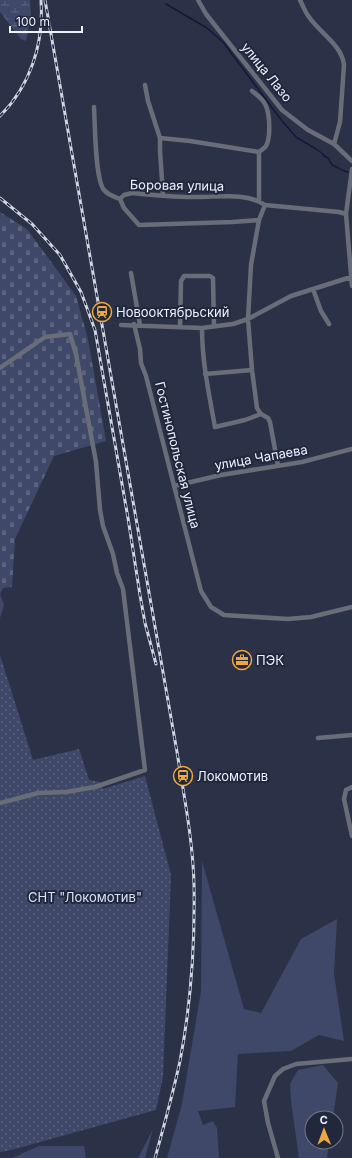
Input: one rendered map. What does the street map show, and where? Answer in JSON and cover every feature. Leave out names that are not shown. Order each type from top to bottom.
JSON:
[{"type":"street","name":"улица Лазо","points":[[198,0],[206,14],[282,110],[308,130],[334,144],[352,162]]},
{"type":"street","points":[[300,1],[309,17],[338,49],[343,57],[344,65],[340,122],[334,144]]},
{"type":"street","points":[[145,85],[148,101],[160,138],[163,195]]},
{"type":"street","points":[[160,138],[190,141],[259,152],[266,147],[269,137],[268,113],[266,105],[260,97],[252,91]]},
{"type":"street","points":[[94,107],[97,163],[102,187],[105,192],[120,199]]},
{"type":"street","points":[[259,152],[259,201]]},
{"type":"street","points":[[352,169],[346,214],[352,286]]},
{"type":"street","name":"Боровая улица","points":[[259,220],[139,225],[124,208],[120,199],[124,195],[132,194],[192,198],[238,197],[259,201],[265,205]]},
{"type":"street","points":[[278,466],[270,422],[268,418],[261,414],[258,408],[252,370],[248,320],[251,265],[259,220],[265,205],[339,212],[346,214]]},
{"type":"street","points":[[131,273],[140,325]]},
{"type":"street","points":[[180,327],[181,281],[184,276],[210,276],[213,278],[214,326]]},
{"type":"street","points":[[121,325],[134,324],[202,328],[233,324],[248,320],[291,296],[351,277]]},
{"type":"street","points":[[313,289],[321,311],[329,324]]},
{"type":"street","name":"Гостинопольская улица","points":[[134,324],[140,349],[141,363],[146,376],[202,591],[211,607],[224,615],[288,618],[312,617],[352,607]]},
{"type":"street","points":[[202,328],[202,350],[205,374],[215,427],[245,420],[261,414]]},
{"type":"street","points":[[0,368],[45,337],[70,334],[76,354],[96,462],[102,521],[123,590],[145,770],[95,787],[66,792],[38,793],[0,803]]},
{"type":"street","points":[[205,374],[252,370]]},
{"type":"street","name":"улица Чапаева","points":[[174,486],[221,475],[302,462],[352,449]]},
{"type":"street","points":[[318,738],[352,735]]},
{"type":"street","points":[[352,787],[346,790],[344,799],[352,836]]},
{"type":"street","points":[[278,1158],[268,1123],[264,1101],[275,1076],[283,1069],[296,1064],[352,1059]]},
{"type":"green space","points":[[0,0],[30,0],[31,16],[26,41],[21,39],[0,12]]},
{"type":"green space","points":[[0,212],[27,229],[76,296],[88,339],[106,441],[54,456],[15,539],[12,587],[3,588],[0,594]]},
{"type":"green space","points":[[0,594],[4,605],[0,618]]},
{"type":"green space","name":"СНТ \"Локомотив\"","points":[[0,655],[33,760],[79,749],[89,780],[100,782],[103,789],[145,776],[171,875],[163,1077],[156,1110],[0,1152]]},
{"type":"green space","points":[[202,861],[244,1009],[261,1013],[301,939],[337,919],[334,974],[344,1041],[319,1035],[291,1051],[238,1054],[235,1107],[198,1111],[203,1125],[213,1121],[217,1128],[219,1158],[167,1158],[182,1104],[201,991]]},
{"type":"green space","points":[[323,1065],[338,1083],[334,1110],[304,1110],[304,1150],[328,1150],[327,1158],[299,1158],[290,1084],[298,1070]]},
{"type":"green space","points":[[153,1129],[145,1158],[138,1158]]},
{"type":"green space","points":[[39,1146],[84,1146],[86,1158],[12,1158]]},
{"type":"waterway","points":[[166,4],[207,28],[223,42],[282,121],[296,137],[323,154],[328,158],[332,165],[348,172]]},
{"type":"railway","points":[[45,0],[177,752],[192,852],[194,929],[192,973],[187,1017],[180,1061],[155,1158]]},
{"type":"railway","points":[[0,116],[19,91],[27,78],[33,63],[40,33],[41,1]]},
{"type":"railway","points":[[0,198],[32,224],[60,255],[81,292],[95,330],[145,623],[156,664]]},
{"type":"place","name":"Новооктябрьский","points":[[102,312]]},
{"type":"place","name":"ПЭК","points":[[242,660]]},
{"type":"place","name":"Локомотив","points":[[183,776]]}]
